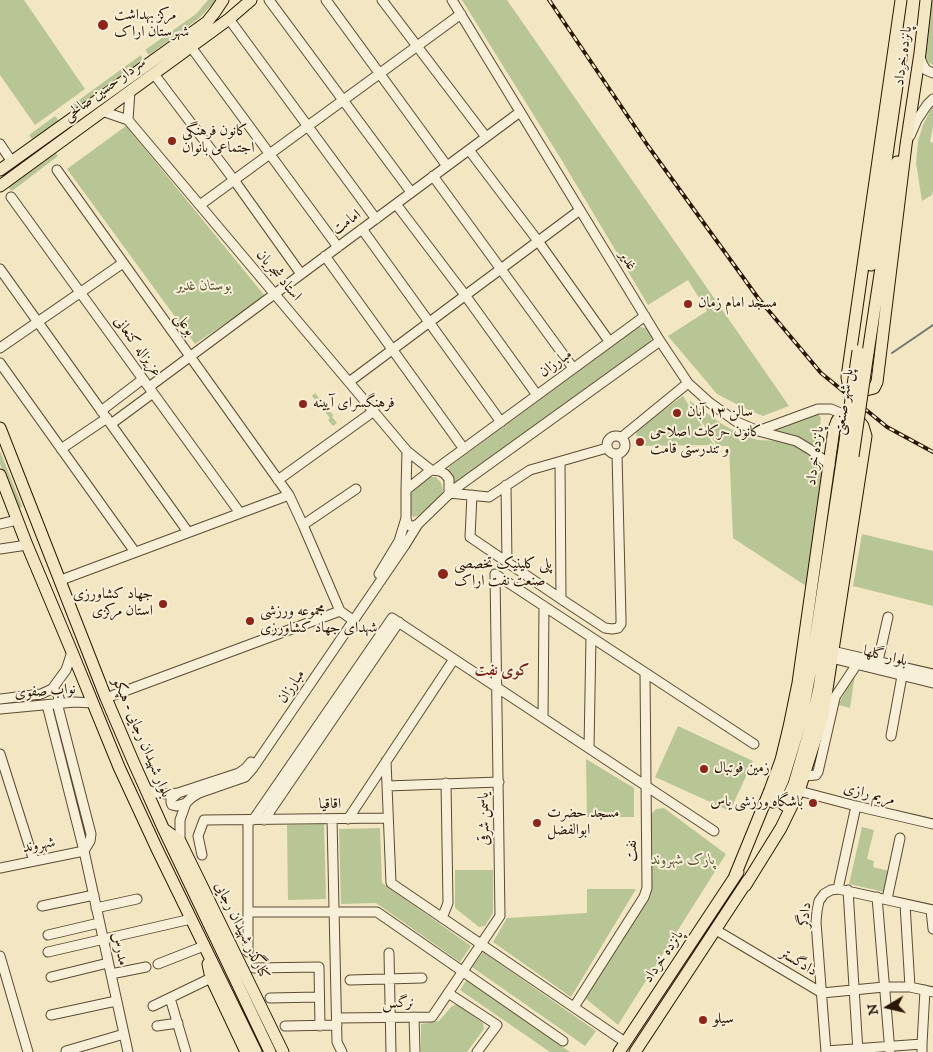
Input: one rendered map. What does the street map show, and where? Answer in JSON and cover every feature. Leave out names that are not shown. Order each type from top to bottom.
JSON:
[{"type":"main road","name":"سردار حسین صالحی","points":[[0,170],[207,22],[223,0]]},
{"type":"main road","name":"سردار حسین صالحی","points":[[0,186],[229,19],[252,0]]},
{"type":"main road","name":"پانزده خرداد","points":[[902,0],[847,377],[848,383],[856,388],[866,390],[874,388],[877,382],[906,145],[920,53],[925,0]]},
{"type":"main road","name":"پانزده خرداد","points":[[863,352],[901,58],[902,0]]},
{"type":"main road","name":"پانزده خرداد","points":[[863,352],[913,59],[925,0]]},
{"type":"main road","name":"پل شهر صنعتی","points":[[848,456],[863,352]]},
{"type":"main road","name":"پانزده خرداد","points":[[635,1052],[782,828],[804,776],[823,715],[866,436],[863,426],[845,415],[836,421],[798,683],[789,727],[781,760],[734,878]]},
{"type":"main road","name":"بلوار شهیدان رجایی - هپکو","points":[[0,428],[106,698],[164,830],[270,1052]]},
{"type":"main road","name":"پانزده خرداد","points":[[622,1047],[734,878],[783,780],[801,721],[812,668],[848,456]]},
{"type":"main road","name":"پانزده خرداد","points":[[745,886],[794,784],[810,729],[819,688],[848,456]]},
{"type":"main road","name":"بلوار شهیدان رجایی - هپکو","points":[[0,477],[119,767],[204,946],[245,1051]]},
{"type":"main road","points":[[16,516],[25,513],[31,506]]},
{"type":"main road","points":[[22,532],[23,528],[28,524],[38,526]]},
{"type":"main road","name":"کنارگذر شهیدان رجایی","points":[[164,830],[180,841],[283,1052]]},
{"type":"main road","points":[[204,946],[211,978],[245,1051]]},
{"type":"street","points":[[269,0],[411,192]]},
{"type":"street","points":[[326,0],[447,166]]},
{"type":"street","points":[[382,0],[486,137]]},
{"type":"street","name":"غدیر","points":[[452,0],[660,341],[688,383],[727,416],[758,431],[801,444],[830,465]]},
{"type":"street","points":[[200,205],[461,14]]},
{"type":"street","points":[[229,19],[376,218]]},
{"type":"street","points":[[191,47],[338,247]]},
{"type":"street","points":[[920,53],[926,70],[933,73]]},
{"type":"street","points":[[154,74],[234,180],[301,274]]},
{"type":"street","points":[[102,111],[128,120],[130,91]]},
{"type":"street","points":[[906,145],[917,120],[933,99]]},
{"type":"street","name":"امامت","points":[[148,386],[520,112]]},
{"type":"street","name":"استاد شجریان","points":[[128,120],[407,451],[433,470],[440,470],[445,474],[449,479],[449,493]]},
{"type":"street","points":[[1,149],[12,162]]},
{"type":"street","points":[[469,150],[538,241],[609,341]]},
{"type":"street","name":"بوعلی","points":[[57,170],[289,495],[340,611]]},
{"type":"street","points":[[433,176],[573,368]]},
{"type":"street","name":"عزیزاله کنعانی","points":[[11,198],[240,513]]},
{"type":"street","points":[[396,204],[537,395]]},
{"type":"street","points":[[349,382],[580,210]]},
{"type":"street","points":[[362,229],[500,422]]},
{"type":"street","points":[[325,256],[464,449]]},
{"type":"street","points":[[0,348],[123,263]]},
{"type":"street","points":[[0,269],[188,532]]},
{"type":"street","name":"مبارزان","points":[[406,490],[645,316]]},
{"type":"street","points":[[449,493],[660,341]]},
{"type":"street","points":[[0,363],[135,552]]},
{"type":"street","points":[[622,437],[688,383]]},
{"type":"street","points":[[106,418],[148,386]]},
{"type":"street","points":[[61,449],[148,386]]},
{"type":"street","points":[[758,431],[818,409],[831,409],[845,415]]},
{"type":"street","points":[[278,480],[374,411]]},
{"type":"street","points":[[616,435],[622,437],[625,447],[622,452],[617,454],[607,448],[607,442],[610,437],[616,435]]},
{"type":"street","points":[[449,493],[489,496],[530,470],[607,448]]},
{"type":"street","name":"مبارزان","points":[[146,790],[167,794],[178,792],[239,773],[246,768],[350,618],[399,542],[406,518],[407,451]]},
{"type":"street","points":[[472,495],[470,538],[605,628],[618,628],[621,624],[621,619],[617,454]]},
{"type":"street","points":[[560,462],[561,599]]},
{"type":"street","points":[[506,485],[507,563]]},
{"type":"street","points":[[303,525],[356,489]]},
{"type":"street","name":"مبارزان","points":[[186,803],[199,793],[245,777],[253,768],[418,524],[449,493]]},
{"type":"street","points":[[61,580],[289,495]]},
{"type":"street","points":[[0,524],[16,516]]},
{"type":"street","points":[[406,518],[410,526],[418,524]]},
{"type":"street","points":[[0,549],[27,545]]},
{"type":"street","name":"یاسمن شرقی","points":[[481,944],[500,916],[495,574],[544,606]]},
{"type":"street","points":[[544,606],[754,744]]},
{"type":"street","points":[[543,718],[544,606]]},
{"type":"street","points":[[106,698],[340,611],[350,618]]},
{"type":"street","points":[[878,661],[888,617]]},
{"type":"street","points":[[395,620],[714,831]]},
{"type":"street","points":[[264,820],[395,620]]},
{"type":"street","points":[[248,952],[249,822],[395,620]]},
{"type":"street","points":[[589,748],[591,637]]},
{"type":"street","name":"نواب صفوی","points":[[0,699],[41,694],[52,689],[66,670],[72,652]]},
{"type":"street","name":"بلوار گلها","points":[[832,654],[878,661],[933,674]]},
{"type":"street","name":"بلوار گلها","points":[[832,654],[857,664],[933,683]]},
{"type":"street","points":[[348,818],[454,659]]},
{"type":"street","points":[[823,715],[857,664]]},
{"type":"street","name":"نفت","points":[[574,1008],[644,897],[647,888],[646,673]]},
{"type":"street","points":[[891,736],[902,676]]},
{"type":"street","name":"مدرس","points":[[52,689],[58,694],[58,704],[90,834],[90,841],[84,852]]},
{"type":"street","points":[[804,776],[816,775],[818,772],[835,698]]},
{"type":"street","name":"نواب صفوی","points":[[0,709],[75,702],[93,704]]},
{"type":"street","name":"مدرس","points":[[47,705],[84,852],[128,1052]]},
{"type":"street","points":[[0,754],[34,861]]},
{"type":"street","points":[[386,761],[391,883],[574,1008],[622,1047]]},
{"type":"street","points":[[386,786],[498,782]]},
{"type":"street","points":[[442,918],[448,903],[446,784]]},
{"type":"street","name":"مریم رازی","points":[[799,791],[933,824]]},
{"type":"street","points":[[178,792],[171,799],[172,805],[176,806],[186,803]]},
{"type":"street","points":[[180,841],[180,820],[186,803]]},
{"type":"street","points":[[856,806],[838,889],[932,910],[933,929]]},
{"type":"street","name":"اقاقیا","points":[[202,855],[198,836],[203,822],[388,818]]},
{"type":"street","points":[[332,819],[337,1042],[342,1052]]},
{"type":"street","points":[[887,900],[900,838]]},
{"type":"street","name":"شهروند","points":[[0,868],[84,852]]},
{"type":"street","name":"دادگر","points":[[826,1051],[816,922],[819,901],[824,894],[838,889]]},
{"type":"street","points":[[848,890],[858,1050]]},
{"type":"street","points":[[42,906],[94,895]]},
{"type":"street","points":[[877,897],[889,1049]]},
{"type":"street","points":[[96,908],[137,899]]},
{"type":"street","points":[[905,904],[910,987]]},
{"type":"street","points":[[248,912],[377,912],[563,1041]]},
{"type":"street","points":[[48,952],[190,918]]},
{"type":"street","points":[[48,935],[100,923]]},
{"type":"street","name":"دادگستر","points":[[716,930],[822,993],[884,987],[910,987],[931,990]]},
{"type":"street","name":"نرگس","points":[[285,1026],[320,1026],[337,1022],[432,1017],[481,944]]},
{"type":"street","points":[[158,964],[204,946]]},
{"type":"street","points":[[389,954],[391,1052]]},
{"type":"street","points":[[0,956],[28,1052]]},
{"type":"street","points":[[51,977],[108,963]]},
{"type":"street","points":[[110,974],[146,967]]},
{"type":"street","points":[[254,968],[319,967],[320,1026]]},
{"type":"street","points":[[153,1006],[211,978]]},
{"type":"street","points":[[350,980],[422,978]]},
{"type":"street","points":[[826,1051],[922,1048],[931,990]]},
{"type":"street","points":[[448,993],[496,1025],[477,1052]]},
{"type":"street","points":[[270,998],[319,997]]},
{"type":"street","points":[[170,998],[186,1052]]},
{"type":"street","points":[[51,1016],[116,1001]]},
{"type":"street","points":[[414,1017],[415,1052]]},
{"type":"street","points":[[157,1026],[178,1023]]},
{"type":"street","points":[[66,1051],[124,1034]]},
{"type":"green space","points":[[0,0],[24,0],[85,89],[35,125],[0,75]]},
{"type":"green space","points":[[208,0],[215,0],[198,19],[149,55],[145,50],[196,14]]},
{"type":"green space","points":[[462,0],[507,0],[789,406],[763,416],[717,394],[668,336],[707,311],[688,280],[648,305],[561,159]]},
{"type":"green space","points":[[933,0],[933,65],[926,58]]},
{"type":"green space","points":[[141,55],[143,61],[75,110],[72,105]]},
{"type":"green space","points":[[933,105],[933,126],[930,142],[933,143],[933,191],[932,195],[922,201],[916,163],[918,141],[923,125]]},
{"type":"green space","points":[[55,116],[59,121],[33,140],[29,135]]},
{"type":"green space","name":"بوستان غدیر","points":[[126,126],[265,296],[195,344],[67,169]]},
{"type":"green space","points":[[55,152],[58,156],[12,191],[8,187]]},
{"type":"green space","points":[[639,327],[648,328],[653,336],[649,344],[460,482],[454,482],[448,472],[449,467]]},
{"type":"green space","points":[[315,393],[333,415],[332,417],[337,423],[333,426],[328,420],[330,418],[312,396]]},
{"type":"green space","name":"سالن ۱۳ آبان","points":[[683,396],[714,445],[638,446],[636,430]]},
{"type":"green space","points":[[690,401],[722,424],[740,434],[758,440],[780,441],[799,447],[820,465],[823,473],[806,586],[733,538],[729,446],[717,446]]},
{"type":"green space","points":[[815,414],[821,418],[819,432],[821,451],[800,439],[769,431]]},
{"type":"green space","points":[[0,451],[22,506],[20,509],[17,508],[0,464]]},
{"type":"green space","points":[[430,477],[436,477],[441,483],[443,490],[441,497],[418,516],[413,517],[410,513],[411,492]]},
{"type":"green space","points":[[862,534],[933,551],[933,606],[853,586]]},
{"type":"green space","points":[[855,674],[850,708],[838,705]]},
{"type":"green space","points":[[57,723],[59,723],[86,838],[84,838]]},
{"type":"green space","name":"زمین فوتبال","points":[[678,726],[753,761],[730,811],[655,777]]},
{"type":"green space","points":[[586,759],[634,788],[634,817],[587,817]]},
{"type":"green space","name":"پارک شهروند","points":[[664,808],[726,854],[618,1025],[585,998],[651,893],[651,814],[656,809]]},
{"type":"green space","points":[[324,824],[326,899],[288,900],[287,825]]},
{"type":"green space","points":[[862,827],[874,830],[867,859],[874,861],[873,867],[889,871],[884,892],[849,884]]},
{"type":"green space","points":[[380,828],[382,883],[471,946],[460,962],[376,903],[341,904],[339,829]]},
{"type":"green space","points":[[455,870],[493,870],[493,913],[485,926],[479,927],[455,908]]},
{"type":"green space","points":[[587,889],[636,889],[571,997],[493,942],[507,918],[587,913]]},
{"type":"green space","points":[[483,952],[596,1031],[585,1046],[472,967]]},
{"type":"green space","points":[[467,979],[570,1052],[550,1052],[460,990]]},
{"type":"green space","points":[[458,1004],[483,1023],[484,1029],[467,1052],[421,1052],[421,1024],[439,1021],[452,1006]]},
{"type":"waterway","points":[[892,353],[933,325]]},
{"type":"railway","points":[[549,0],[648,146],[758,298],[821,373],[887,427],[933,452]]},
{"type":"place","name":"مرکز بهداشت شهرستان اراک","points":[[103,25]]},
{"type":"place","name":"کانون فرهنگی اجتماعی بانوان","points":[[172,141]]},
{"type":"place","name":"مسجد امام زمان","points":[[688,304]]},
{"type":"place","name":"فرهنگسرای آیینه","points":[[303,404]]},
{"type":"place","name":"سالن ۱۳ آبان","points":[[677,413]]},
{"type":"place","name":"کانون حرکات اصلاحی و تندرستی قامت","points":[[640,442]]},
{"type":"place","name":"پلی کلینیک تخصصی صنعت نفت اراک","points":[[443,574]]},
{"type":"place","name":"جهاد کشاورزی استان مرکزی","points":[[163,604]]},
{"type":"place","name":"مجموعه ورزشی شهدای جهاد کشاورزی","points":[[250,621]]},
{"type":"place","name":"زمین فوتبال","points":[[704,769]]},
{"type":"place","name":"باشگاه ورزشی یاس","points":[[813,803]]},
{"type":"place","name":"مسجد حضرت ابوالفضل","points":[[537,823]]},
{"type":"place","name":"سیلو","points":[[703,1020]]},
{"type":"district","name":"کوی نفت","points":[[502,672]]}]
